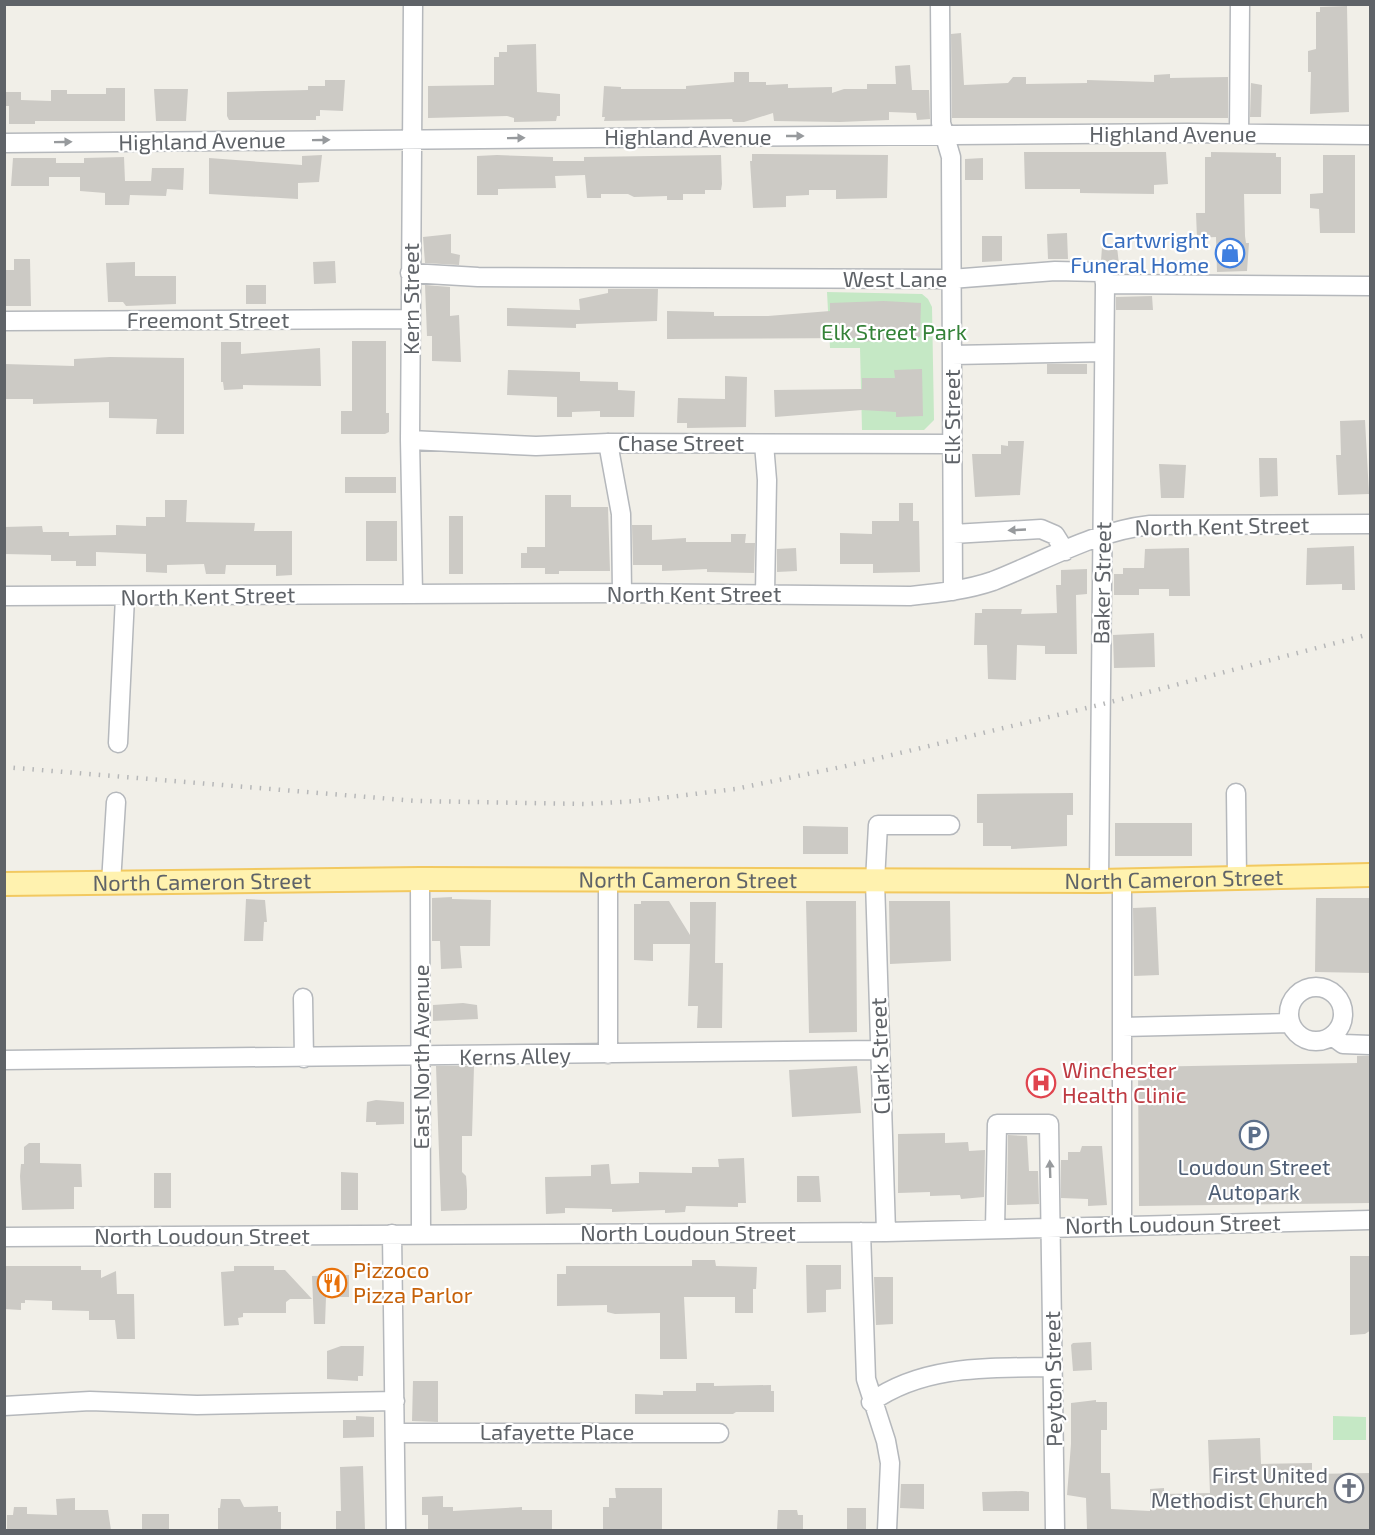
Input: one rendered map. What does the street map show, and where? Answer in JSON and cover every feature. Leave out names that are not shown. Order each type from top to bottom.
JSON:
[{"type":"main road","name":"North Cameron Street","points":[[4,884],[420,879],[1099,881],[1371,875]]},
{"type":"street","name":"Kern Street","points":[[413,4],[410,273],[413,594]]},
{"type":"street","name":"Elk Street","points":[[940,4],[940,110],[944,135],[951,157],[953,591]]},
{"type":"street","points":[[1239,133],[1240,4]]},
{"type":"street","name":"Highland Avenue","points":[[4,143],[1239,133],[1371,135]]},
{"type":"street","name":"West Lane","points":[[410,273],[478,277],[951,279],[1055,271],[1100,272],[1105,284],[1371,286]]},
{"type":"street","name":"Baker Street","points":[[1099,881],[1103,536],[1102,352],[1105,284]]},
{"type":"street","name":"Freemont Street","points":[[4,321],[411,319]]},
{"type":"street","points":[[952,355],[1102,352]]},
{"type":"street","name":"Chase Street","points":[[410,440],[536,446],[608,443],[952,444]]},
{"type":"street","points":[[608,443],[621,514],[622,593]]},
{"type":"street","points":[[764,444],[767,480],[765,594]]},
{"type":"street","name":"North Kent Street","points":[[4,596],[622,593],[910,596],[953,591],[990,582],[1123,528],[1150,525],[1371,524]]},
{"type":"street","points":[[953,534],[1041,529],[1054,535],[1065,551]]},
{"type":"street","points":[[118,743],[125,597]]},
{"type":"street","points":[[1236,793],[1237,878]]},
{"type":"street","points":[[111,883],[116,802]]},
{"type":"street","name":"Clark Street","points":[[886,1232],[875,881],[878,825],[950,825]]},
{"type":"street","name":"East North Avenue","points":[[420,879],[421,1235]]},
{"type":"street","points":[[608,879],[608,1054]]},
{"type":"street","points":[[1122,880],[1122,1226]]},
{"type":"street","points":[[1320,987],[1336,996],[1341,1004],[1341,1022],[1332,1036],[1324,1040],[1308,1040],[1294,1030],[1290,1023],[1290,1004],[1302,990],[1320,987]]},
{"type":"street","points":[[303,998],[304,1058]]},
{"type":"street","points":[[1122,1027],[1290,1023]]},
{"type":"street","points":[[1332,1036],[1343,1044],[1371,1045]]},
{"type":"street","name":"Kerns Alley","points":[[4,1060],[880,1050]]},
{"type":"street","name":"Peyton Street","points":[[995,1229],[997,1124],[1049,1124],[1055,1530]]},
{"type":"street","name":"North Loudoun Street","points":[[4,1237],[886,1232],[1371,1220]]},
{"type":"street","points":[[861,1232],[866,1379],[871,1402],[886,1441],[890,1463],[887,1530]]},
{"type":"street","points":[[392,1234],[396,1530]]},
{"type":"street","points":[[871,1402],[891,1388],[945,1372],[978,1368],[1053,1367]]},
{"type":"street","points":[[4,1406],[90,1401],[197,1405],[395,1401]]},
{"type":"street","name":"Lafayette Place","points":[[395,1433],[719,1433]]},
{"type":"green space","name":"Elk Street Park","points":[[827,292],[922,294],[928,299],[932,307],[934,420],[924,430],[862,430],[860,348],[830,348]]},
{"type":"green space","points":[[1333,1416],[1366,1417],[1366,1440],[1333,1440]]},
{"type":"building","points":[[1347,6],[1349,112],[1310,114],[1311,72],[1308,72],[1308,51],[1316,49],[1316,12],[1320,12],[1320,7]]},
{"type":"building","points":[[961,33],[964,85],[1008,83],[1013,77],[1026,77],[1026,84],[1087,83],[1087,80],[1154,82],[1154,75],[1170,74],[1170,78],[1228,77],[1228,118],[952,118],[951,34]]},
{"type":"building","points":[[536,44],[537,92],[560,94],[560,116],[557,116],[556,121],[514,122],[514,118],[507,116],[428,118],[428,86],[494,85],[494,57],[499,57],[499,52],[507,52],[507,45]]},
{"type":"building","points":[[910,65],[912,90],[929,90],[930,119],[917,120],[916,113],[889,112],[889,120],[840,122],[774,121],[773,113],[744,122],[733,122],[732,119],[604,121],[605,117],[602,117],[604,86],[621,87],[621,89],[686,89],[686,86],[734,82],[734,72],[749,72],[749,82],[766,82],[766,85],[788,84],[788,88],[832,87],[832,93],[844,89],[867,89],[867,84],[896,84],[895,66]]},
{"type":"building","points":[[325,80],[345,80],[343,111],[320,110],[320,116],[316,116],[316,120],[229,120],[227,116],[227,92],[308,90],[308,86],[325,86]]},
{"type":"building","points":[[1251,83],[1262,85],[1261,117],[1250,117]]},
{"type":"building","points":[[106,88],[125,88],[125,121],[35,121],[35,124],[9,124],[9,106],[5,106],[5,92],[21,92],[21,100],[51,101],[51,90],[67,90],[67,94],[106,94]]},
{"type":"building","points":[[154,89],[188,89],[186,121],[156,121]]},
{"type":"building","points":[[1024,152],[1166,152],[1168,184],[1154,185],[1154,194],[1080,193],[1080,189],[1025,189]]},
{"type":"building","points":[[1211,152],[1276,153],[1276,157],[1281,157],[1281,194],[1244,194],[1245,236],[1246,243],[1249,243],[1247,271],[1217,272],[1216,237],[1197,238],[1196,213],[1205,213],[1205,157],[1211,157]]},
{"type":"building","points":[[752,154],[888,155],[887,198],[836,199],[836,190],[809,190],[809,195],[786,196],[786,207],[753,208],[750,161],[752,161]]},
{"type":"building","points":[[322,155],[319,182],[298,183],[298,199],[209,194],[209,158],[302,165],[302,156]]},
{"type":"building","points":[[721,155],[722,184],[721,190],[705,190],[705,194],[683,194],[683,200],[667,200],[667,196],[634,197],[628,194],[601,194],[601,198],[587,198],[585,175],[555,176],[556,188],[498,189],[498,195],[477,195],[477,156],[553,157],[553,161],[584,161],[584,157]]},
{"type":"building","points":[[1323,155],[1355,155],[1355,233],[1320,233],[1319,209],[1310,208],[1310,194],[1323,193]]},
{"type":"building","points":[[124,157],[125,181],[151,181],[152,168],[184,168],[183,190],[167,189],[166,196],[130,195],[129,205],[105,205],[105,193],[80,191],[80,177],[49,177],[49,186],[11,186],[13,158],[56,158],[56,163],[84,163],[84,158]]},
{"type":"building","points":[[983,158],[983,180],[965,180],[965,159]]},
{"type":"building","points":[[1067,233],[1068,259],[1048,259],[1047,234]]},
{"type":"building","points":[[451,234],[451,253],[460,255],[459,265],[425,263],[423,237]]},
{"type":"building","points":[[982,236],[1002,236],[1002,261],[982,262]]},
{"type":"building","points":[[1102,247],[1117,247],[1120,273],[1114,273],[1108,265],[1101,261]]},
{"type":"building","points":[[14,259],[30,259],[31,306],[4,306],[4,270],[14,270]]},
{"type":"building","points":[[335,261],[336,283],[314,284],[313,262]]},
{"type":"building","points":[[135,262],[135,276],[176,276],[176,304],[126,306],[123,302],[108,302],[106,263]]},
{"type":"building","points":[[246,285],[266,285],[266,304],[246,304]]},
{"type":"building","points":[[425,285],[450,287],[450,316],[459,315],[461,362],[432,361],[432,336],[427,336]]},
{"type":"building","points":[[608,289],[658,289],[657,321],[576,324],[576,328],[507,326],[507,308],[580,310],[579,299],[608,293]]},
{"type":"building","points":[[1152,296],[1153,310],[1116,310],[1116,297]]},
{"type":"building","points":[[884,301],[921,303],[920,337],[887,336],[887,340],[860,342],[859,338],[667,339],[667,311],[714,312],[714,316],[768,316],[830,311],[830,303]]},
{"type":"building","points":[[352,341],[386,341],[386,413],[389,413],[389,432],[385,434],[341,434],[341,411],[352,411]]},
{"type":"building","points":[[221,342],[241,342],[241,354],[320,348],[321,386],[243,385],[243,389],[224,390],[223,382],[221,382]]},
{"type":"building","points":[[184,358],[184,434],[156,434],[157,419],[109,418],[109,402],[33,404],[33,399],[4,399],[4,364],[74,366],[74,359]]},
{"type":"building","points":[[1047,364],[1087,364],[1087,374],[1047,374]]},
{"type":"building","points":[[922,369],[923,416],[896,417],[896,412],[862,410],[775,417],[774,390],[862,389],[862,378],[895,378],[894,370]]},
{"type":"building","points":[[508,370],[580,372],[580,381],[618,382],[618,390],[635,391],[634,417],[600,417],[600,411],[572,412],[572,417],[557,417],[557,397],[507,395]]},
{"type":"building","points":[[725,376],[747,377],[746,427],[687,428],[687,423],[677,423],[678,398],[725,399]]},
{"type":"building","points":[[1365,420],[1369,494],[1338,495],[1336,455],[1341,455],[1340,421]]},
{"type":"building","points":[[1008,441],[1024,441],[1020,495],[975,497],[972,454],[1001,454],[1001,445],[1008,446]]},
{"type":"building","points":[[1259,458],[1277,458],[1278,496],[1260,497]]},
{"type":"building","points":[[1159,464],[1186,465],[1184,498],[1161,498]]},
{"type":"building","points":[[345,477],[396,477],[396,493],[345,493]]},
{"type":"building","points":[[545,495],[571,495],[571,507],[608,507],[610,571],[559,571],[559,574],[545,574],[545,568],[521,568],[521,553],[527,553],[527,547],[545,547]]},
{"type":"building","points":[[165,500],[187,500],[186,522],[255,523],[254,531],[292,531],[292,575],[276,576],[276,565],[226,565],[225,574],[206,574],[204,564],[167,565],[167,573],[146,572],[146,554],[96,552],[96,566],[76,566],[76,561],[51,561],[51,555],[4,554],[4,527],[42,526],[43,532],[69,532],[69,536],[116,535],[116,525],[146,526],[146,517],[165,517]]},
{"type":"building","points":[[899,503],[913,503],[913,521],[919,521],[920,572],[873,573],[873,564],[840,564],[840,533],[872,534],[872,521],[899,521]]},
{"type":"building","points":[[449,516],[463,516],[463,574],[449,574]]},
{"type":"building","points":[[366,521],[397,521],[397,561],[366,561]]},
{"type":"building","points":[[632,525],[652,525],[652,540],[686,538],[686,542],[731,542],[731,534],[746,534],[745,543],[755,543],[754,573],[707,572],[707,569],[662,571],[662,565],[633,565]]},
{"type":"building","points":[[1354,546],[1355,590],[1342,590],[1342,584],[1306,585],[1307,548]]},
{"type":"building","points":[[796,548],[797,571],[777,572],[777,549]]},
{"type":"building","points":[[1189,548],[1190,596],[1169,596],[1169,589],[1139,589],[1139,595],[1114,595],[1114,574],[1123,574],[1123,568],[1144,568],[1145,549]]},
{"type":"building","points":[[1087,569],[1087,594],[1076,595],[1077,654],[1045,654],[1045,646],[1017,645],[1016,680],[988,679],[987,645],[974,645],[975,613],[982,613],[982,609],[1022,609],[1021,614],[1057,613],[1056,585],[1061,585],[1061,570]]},
{"type":"building","points":[[1154,633],[1155,667],[1114,668],[1113,635]]},
{"type":"building","points":[[1073,793],[1073,815],[1067,815],[1067,846],[1011,849],[1011,846],[983,846],[983,823],[977,823],[977,794]]},
{"type":"building","points":[[1115,823],[1192,823],[1192,856],[1115,856]]},
{"type":"building","points":[[803,826],[848,827],[848,854],[803,854]]},
{"type":"building","points":[[452,897],[452,899],[491,900],[490,946],[460,946],[462,968],[441,969],[440,941],[432,941],[432,898]]},
{"type":"building","points":[[1316,898],[1371,898],[1371,973],[1315,972]]},
{"type":"building","points":[[246,899],[265,900],[267,922],[264,922],[263,941],[244,941]]},
{"type":"building","points":[[641,901],[669,901],[690,935],[690,902],[716,902],[715,963],[723,963],[722,1028],[697,1028],[698,1006],[688,1006],[690,944],[653,944],[653,961],[634,960],[634,904],[641,904]]},
{"type":"building","points":[[806,901],[856,901],[857,1032],[809,1033]]},
{"type":"building","points":[[889,901],[950,901],[951,961],[890,964]]},
{"type":"building","points":[[1156,907],[1159,975],[1134,976],[1133,908]]},
{"type":"building","points":[[463,1003],[477,1005],[478,1019],[433,1021],[433,1005]]},
{"type":"building","name":"Loudoun Street Autopark","points":[[1357,1056],[1371,1056],[1371,1203],[1139,1206],[1138,1067],[1357,1063]]},
{"type":"building","points":[[436,1066],[474,1066],[472,1136],[462,1136],[462,1172],[466,1176],[467,1190],[465,1210],[441,1211]]},
{"type":"building","points":[[857,1066],[861,1113],[792,1117],[789,1070]]},
{"type":"building","points":[[376,1100],[404,1102],[404,1124],[376,1125],[376,1122],[366,1122],[367,1102]]},
{"type":"building","points":[[945,1133],[945,1143],[968,1142],[969,1151],[985,1150],[984,1197],[961,1199],[960,1195],[930,1196],[930,1192],[898,1193],[898,1134]]},
{"type":"building","points":[[1008,1135],[1027,1136],[1029,1171],[1038,1171],[1039,1204],[1007,1205]]},
{"type":"building","points":[[29,1143],[40,1143],[40,1163],[81,1164],[82,1187],[74,1187],[74,1209],[22,1210],[21,1164],[24,1164],[24,1147]]},
{"type":"building","points":[[1082,1146],[1102,1146],[1107,1205],[1088,1206],[1088,1199],[1061,1198],[1061,1160],[1068,1160],[1068,1152],[1080,1152]]},
{"type":"building","points":[[744,1158],[746,1203],[738,1203],[738,1207],[686,1206],[685,1212],[665,1213],[665,1210],[612,1212],[612,1209],[565,1208],[565,1213],[546,1214],[545,1177],[591,1176],[591,1165],[609,1164],[611,1184],[639,1183],[639,1172],[692,1173],[692,1167],[719,1167],[718,1159]]},
{"type":"building","points":[[341,1172],[358,1173],[358,1210],[341,1210]]},
{"type":"building","points":[[154,1173],[171,1173],[171,1208],[154,1208]]},
{"type":"building","points":[[797,1176],[819,1176],[821,1202],[797,1202]]},
{"type":"building","points":[[1350,1256],[1371,1256],[1371,1330],[1365,1334],[1350,1335]]},
{"type":"building","points":[[692,1260],[715,1260],[716,1266],[757,1267],[756,1289],[753,1289],[753,1313],[735,1313],[735,1297],[684,1297],[687,1359],[660,1359],[660,1313],[615,1314],[607,1312],[607,1305],[557,1306],[557,1274],[566,1274],[566,1266],[692,1266]]},
{"type":"building","points":[[806,1265],[841,1265],[841,1289],[826,1290],[826,1312],[807,1313]]},
{"type":"building","points":[[4,1266],[81,1266],[81,1270],[101,1270],[101,1278],[116,1271],[117,1294],[134,1294],[135,1339],[117,1339],[115,1320],[89,1320],[89,1311],[52,1310],[52,1301],[25,1300],[25,1303],[21,1303],[21,1310],[4,1309]]},
{"type":"building","points":[[234,1266],[274,1266],[274,1270],[285,1270],[312,1299],[290,1299],[286,1302],[286,1313],[243,1313],[243,1317],[238,1318],[239,1325],[224,1326],[221,1272],[234,1271]]},
{"type":"building","points":[[349,1275],[349,1297],[326,1297],[325,1324],[314,1324],[312,1276]]},
{"type":"building","points":[[874,1277],[893,1277],[893,1324],[876,1325]]},
{"type":"building","points":[[1091,1342],[1092,1370],[1073,1371],[1071,1345]]},
{"type":"building","points":[[341,1346],[364,1346],[363,1376],[358,1376],[358,1381],[327,1379],[327,1351]]},
{"type":"building","points":[[413,1381],[438,1381],[438,1422],[412,1421]]},
{"type":"building","points":[[696,1383],[714,1383],[714,1386],[771,1385],[771,1391],[774,1391],[774,1412],[635,1414],[635,1394],[663,1395],[663,1391],[696,1391]]},
{"type":"building","points":[[1096,1400],[1096,1402],[1107,1402],[1107,1430],[1101,1430],[1101,1473],[1110,1473],[1111,1509],[1150,1511],[1150,1489],[1164,1488],[1164,1494],[1210,1493],[1208,1440],[1260,1438],[1261,1464],[1312,1463],[1312,1474],[1371,1473],[1371,1530],[1087,1530],[1086,1498],[1067,1495],[1071,1403]]},
{"type":"building","points":[[356,1416],[374,1417],[374,1437],[343,1438],[343,1420],[356,1420]]},
{"type":"building","points":[[363,1466],[365,1530],[336,1530],[336,1511],[341,1511],[340,1467]]},
{"type":"building","points":[[901,1484],[924,1484],[924,1509],[900,1508]]},
{"type":"building","points":[[615,1488],[662,1488],[662,1530],[603,1530],[603,1507],[609,1507],[609,1498],[616,1498]]},
{"type":"building","points":[[982,1492],[1029,1492],[1029,1511],[983,1511]]},
{"type":"building","points":[[443,1496],[443,1507],[453,1507],[453,1511],[522,1507],[522,1510],[552,1510],[552,1530],[428,1530],[428,1515],[422,1515],[422,1497]]},
{"type":"building","points":[[75,1498],[75,1510],[108,1510],[111,1530],[7,1530],[7,1515],[13,1515],[14,1507],[27,1507],[27,1514],[57,1515],[56,1499]]},
{"type":"building","points":[[221,1499],[240,1499],[244,1507],[278,1506],[278,1512],[281,1512],[281,1530],[218,1530],[218,1508],[220,1508]]},
{"type":"building","points":[[847,1508],[866,1508],[866,1530],[847,1530]]},
{"type":"building","points":[[778,1510],[797,1510],[798,1515],[803,1515],[803,1530],[777,1530]]},
{"type":"building","points":[[142,1514],[169,1514],[169,1530],[142,1530]]},
{"type":"railway","points":[[4,767],[416,801],[585,804],[637,801],[735,789],[846,766],[1099,705],[1370,634]]},
{"type":"place","name":"Cartwright Funeral Home","points":[[1230,253]]},
{"type":"place","name":"Winchester Health Clinic","points":[[1041,1083]]},
{"type":"place","name":"Loudoun Street Autopark","points":[[1254,1135]]},
{"type":"place","name":"Pizzoco Pizza Parlor","points":[[332,1283]]},
{"type":"place","name":"First United Methodist Church","points":[[1349,1488]]}]
